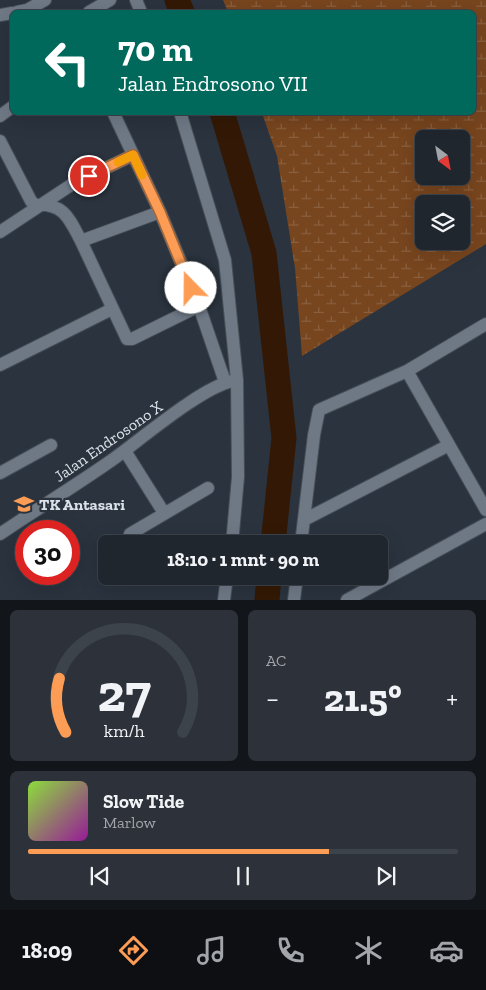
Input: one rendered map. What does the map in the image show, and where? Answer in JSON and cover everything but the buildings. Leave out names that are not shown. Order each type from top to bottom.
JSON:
[{"type":"street","points":[[27,10],[45,0]]},
{"type":"street","points":[[92,10],[110,0]]},
{"type":"street","points":[[114,115],[160,212],[231,381]]},
{"type":"street","points":[[181,115],[225,260],[238,477],[233,535]]},
{"type":"street","points":[[0,141],[31,201],[35,205],[53,204],[60,208],[81,242],[112,309],[129,340],[199,306]]},
{"type":"street","points":[[0,232],[71,185],[133,155]]},
{"type":"street","points":[[81,242],[160,212]]},
{"type":"street","points":[[0,365],[112,309]]},
{"type":"street","points":[[302,535],[314,435],[319,410],[407,371],[486,324]]},
{"type":"street","points":[[407,371],[486,510]]},
{"type":"street","name":"Jalan Endrosono X","points":[[0,534],[125,451],[190,403],[231,381]]},
{"type":"street","points":[[304,520],[449,444]]},
{"type":"street","points":[[0,473],[50,445]]},
{"type":"street","points":[[125,451],[164,513]]},
{"type":"street","points":[[130,534],[208,488]]},
{"type":"street","points":[[347,600],[486,524]]},
{"type":"street","points":[[224,600],[226,585]]},
{"type":"street","points":[[294,600],[296,585]]},
{"type":"green space","points":[[223,0],[486,0],[486,244],[302,356],[295,268],[277,156],[263,115],[476,115],[476,10],[227,10]]},
{"type":"waterway","points":[[177,0],[181,10]]},
{"type":"waterway","points":[[223,115],[264,253],[284,438],[274,535]]},
{"type":"waterway","points":[[267,600],[268,585]]},
{"type":"slow traffic","points":[[118,162],[133,155],[142,175]]},
{"type":"place","name":"TK Antasari","points":[[24,504]]},
{"type":"route","points":[[89,176],[133,155],[172,239],[191,288]]}]
